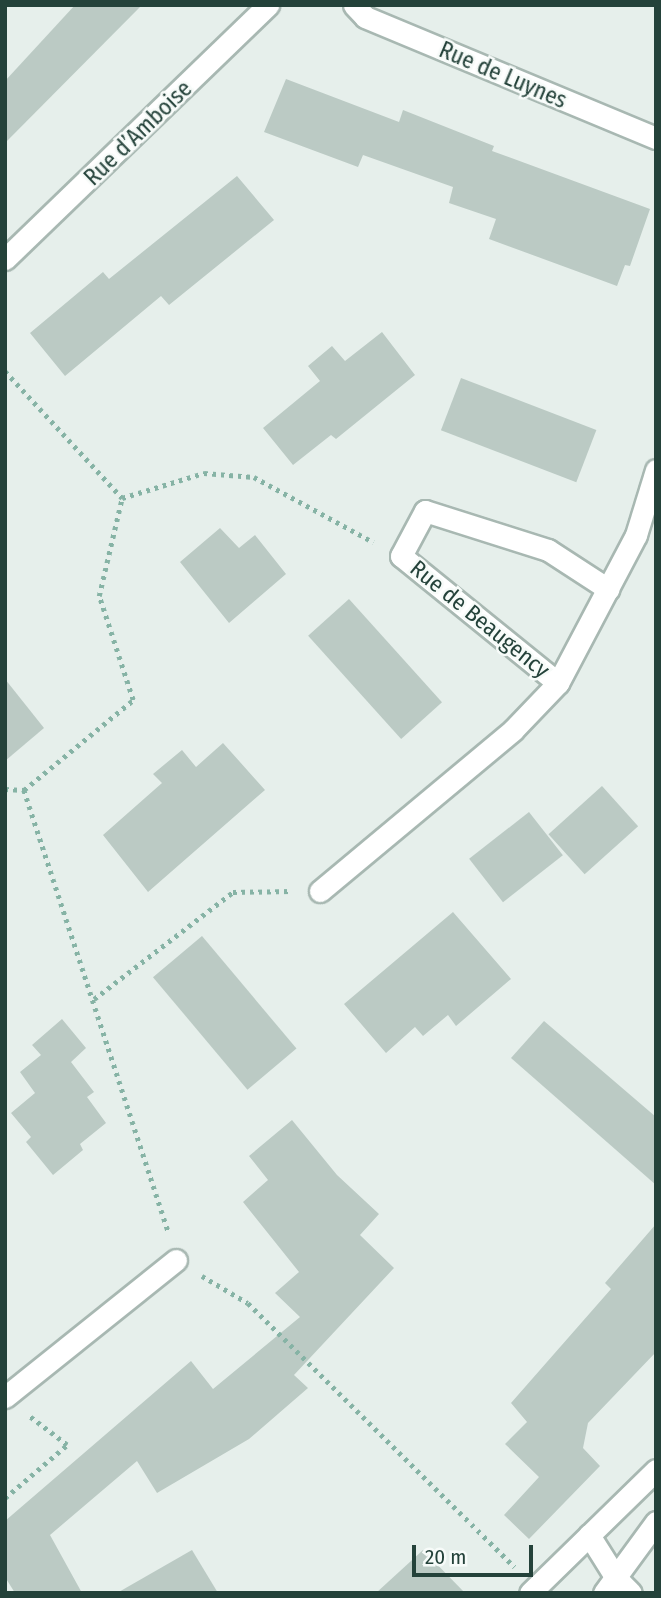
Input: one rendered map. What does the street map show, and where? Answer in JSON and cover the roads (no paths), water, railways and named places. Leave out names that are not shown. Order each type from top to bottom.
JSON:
[{"type":"street","name":"Rue d’Amboise","points":[[5,259],[268,5]]},
{"type":"street","name":"Rue de Luynes","points":[[354,5],[365,17],[656,138]]},
{"type":"street","name":"Rue de Beaugency","points":[[320,891],[513,730],[558,683],[636,535],[656,470]]},
{"type":"street","name":"Rue de Beaugency","points":[[558,683],[401,556],[425,510],[548,550],[608,589]]},
{"type":"street","points":[[5,1396],[176,1260]]},
{"type":"street","points":[[533,1590],[656,1470]]},
{"type":"street","points":[[617,1588],[656,1522]]},
{"type":"street","points":[[589,1535],[617,1588]]}]
